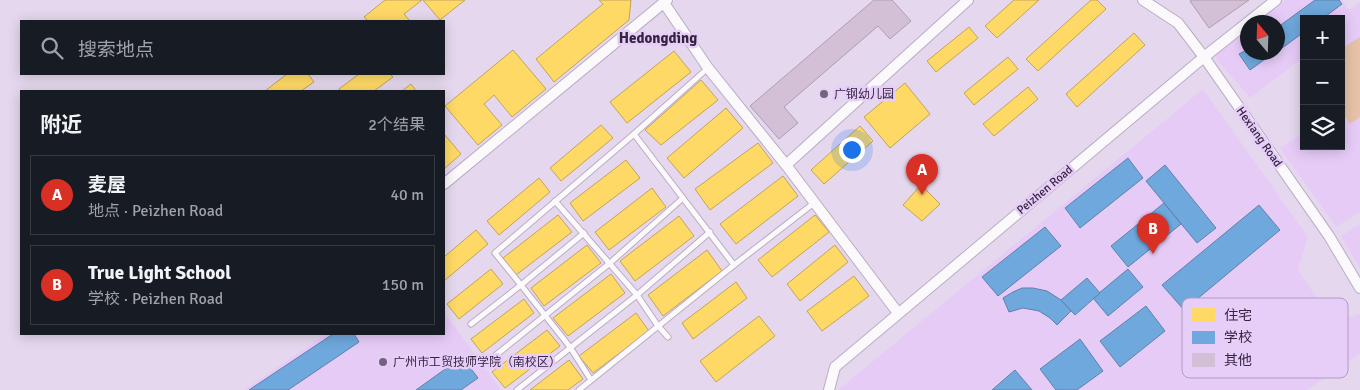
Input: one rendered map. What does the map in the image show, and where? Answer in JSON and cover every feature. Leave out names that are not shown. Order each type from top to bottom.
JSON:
[{"type":"street","points":[[786,164],[968,0]]},
{"type":"street","name":"Hexiang Road","points":[[1143,0],[1178,23],[1204,57],[1329,236],[1360,288]]},
{"type":"street","name":"Peizhen Road","points":[[829,390],[835,367],[1204,57],[1276,0]]},
{"type":"street","points":[[445,183],[666,1],[708,68],[786,164],[898,314]]},
{"type":"lane","points":[[591,380],[546,316],[495,253],[708,68]]},
{"type":"lane","points":[[634,134],[734,265]]},
{"type":"lane","points":[[491,359],[610,264],[683,198]]},
{"type":"lane","points":[[555,200],[637,295],[658,326],[668,337]]},
{"type":"lane","points":[[579,390],[734,265],[815,203]]},
{"type":"lane","points":[[517,390],[637,295],[710,232]]},
{"type":"lane","points":[[470,324],[584,233]]},
{"type":"shaded area","points":[[1285,0],[1342,0],[1349,10],[1360,2],[1360,212],[1336,227],[1280,148],[1300,136],[1300,150],[1345,150],[1345,15],[1300,15],[1300,60],[1250,98],[1212,54],[1240,33],[1240,60],[1285,60],[1285,15],[1264,15]]},
{"type":"shaded area","points":[[1360,37],[1360,117],[1350,124],[1345,116],[1345,46]]},
{"type":"shaded area","points":[[1203,89],[1308,237],[1298,270],[1317,298],[1182,298],[1182,378],[1324,378],[1307,390],[838,390]]},
{"type":"shaded area","points":[[1360,224],[1360,268],[1341,236]]},
{"type":"shaded area","name":"广州市工贸技师学院（南校区）","points":[[445,313],[501,390],[244,390],[325,335],[445,335]]},
{"type":"shaded area","points":[[1360,314],[1360,353],[1348,361],[1348,318]]},
{"type":"building: 住宅","points":[[385,0],[422,0],[404,14],[409,20],[367,20],[364,17]]},
{"type":"building: 住宅","points":[[423,0],[465,0],[440,20]]},
{"type":"building: 住宅","points":[[599,0],[631,0],[629,20],[554,82],[536,59],[603,4]]},
{"type":"building: 住宅","points":[[1014,0],[1039,0],[997,38],[985,26]]},
{"type":"building: 住宅","points":[[1091,0],[1097,0],[1106,9],[1038,71],[1026,59]]},
{"type":"building: 住宅","points":[[969,27],[978,38],[936,72],[927,61]]},
{"type":"building: 住宅","points":[[1134,33],[1145,45],[1077,107],[1066,94]]},
{"type":"building: 住宅","points":[[513,50],[546,89],[512,117],[494,95],[484,104],[502,125],[478,145],[445,106]]},
{"type":"building: 住宅","points":[[674,51],[691,72],[627,123],[610,102]]},
{"type":"building: 住宅","points":[[1008,57],[1018,69],[974,105],[964,93]]},
{"type":"building: 住宅","points":[[286,75],[309,75],[314,82],[302,90],[266,90]]},
{"type":"building: 住宅","points":[[358,75],[391,75],[393,77],[375,90],[339,89]]},
{"type":"building: 住宅","points":[[701,80],[718,100],[661,145],[645,130]]},
{"type":"building: 住宅","points":[[905,83],[930,114],[890,148],[864,117]]},
{"type":"building: 住宅","points":[[411,84],[415,90],[403,90]]},
{"type":"building: 住宅","points":[[1028,87],[1038,99],[994,136],[983,124]]},
{"type":"building: 住宅","points":[[726,108],[743,128],[684,178],[667,158]]},
{"type":"building: 住宅","points":[[601,125],[613,138],[561,181],[550,168]]},
{"type":"building: 住宅","points":[[860,126],[873,141],[824,184],[811,170]]},
{"type":"building: 住宅","points":[[445,135],[461,154],[445,168]]},
{"type":"building: 住宅","points":[[758,143],[773,163],[710,210],[695,189]]},
{"type":"building: 住宅","points":[[626,160],[640,178],[583,221],[570,203]]},
{"type":"building: 住宅","points":[[783,176],[798,196],[736,244],[720,224]]},
{"type":"building: 住宅","points":[[539,178],[550,192],[499,235],[487,221]]},
{"type":"building: 住宅","points":[[921,185],[940,204],[922,221],[903,205]]},
{"type":"building: 住宅","points":[[652,188],[666,207],[609,250],[595,232]]},
{"type":"building: 住宅","points":[[558,215],[572,232],[516,275],[503,258]]},
{"type":"building: 住宅","points":[[815,215],[829,232],[772,277],[758,260]]},
{"type":"building: 住宅","points":[[679,216],[694,236],[635,281],[620,261]]},
{"type":"building: 住宅","points":[[476,230],[488,244],[445,280],[445,256]]},
{"type":"building: 住宅","points":[[587,245],[601,263],[544,306],[531,288]]},
{"type":"building: 住宅","points":[[835,245],[848,262],[800,301],[787,284]]},
{"type":"building: 住宅","points":[[707,250],[722,271],[663,316],[648,295]]},
{"type":"building: 住宅","points":[[491,269],[503,284],[459,319],[447,304]]},
{"type":"building: 住宅","points":[[611,274],[625,293],[568,336],[553,318]]},
{"type":"building: 住宅","points":[[854,276],[869,296],[822,331],[807,311]]},
{"type":"building: 住宅","points":[[736,282],[747,298],[693,339],[682,323]]},
{"type":"building: 住宅","points":[[524,299],[534,313],[482,353],[471,339]]},
{"type":"building: 住宅","points":[[636,313],[649,331],[593,373],[579,356]]},
{"type":"building: 住宅","points":[[759,316],[775,336],[716,382],[700,361]]},
{"type":"building: 住宅","points":[[547,330],[560,346],[505,388],[492,372]]},
{"type":"building: 住宅","points":[[569,360],[583,379],[568,390],[530,390]]},
{"type":"building: 学校","points":[[1315,0],[1339,0],[1342,4],[1327,15],[1300,15],[1300,35],[1285,46],[1285,22]]},
{"type":"building: 学校","points":[[1243,60],[1264,60],[1250,70]]},
{"type":"building: 学校","points":[[1128,158],[1143,178],[1080,228],[1065,208]]},
{"type":"building: 学校","points":[[1165,165],[1216,228],[1197,243],[1146,181]]},
{"type":"building: 学校","points":[[1164,203],[1181,224],[1128,267],[1111,246]]},
{"type":"building: 学校","points":[[1259,205],[1280,230],[1198,298],[1182,298],[1182,308],[1162,285]]},
{"type":"building: 学校","points":[[1045,227],[1061,246],[998,296],[982,277]]},
{"type":"building: 学校","points":[[1128,269],[1143,287],[1108,316],[1093,298]]},
{"type":"building: 学校","points":[[1087,278],[1100,293],[1075,315],[1061,300]]},
{"type":"building: 学校","points":[[1022,288],[1047,291],[1061,300],[1071,311],[1057,325],[1039,311],[1023,308],[1009,312],[1003,298]]},
{"type":"building: 学校","points":[[1146,306],[1165,331],[1120,367],[1100,341]]},
{"type":"building: 学校","points":[[332,335],[355,335],[359,342],[288,390],[249,390]]},
{"type":"building: 学校","points":[[1080,339],[1103,371],[1077,390],[1056,390],[1040,369]]},
{"type":"building: 学校","points":[[462,357],[478,378],[461,390],[416,390]]},
{"type":"building: 学校","points":[[1015,370],[1032,390],[992,390]]},
{"type":"building: 其他","points":[[874,0],[892,0],[911,21],[890,39],[878,26],[784,107],[798,123],[779,139],[750,106]]},
{"type":"building: 其他","points":[[1249,0],[1209,28],[1190,1]]},
{"type":"place","name":"广钢幼儿园","points":[[824,94]]},
{"type":"place","name":"麦屋","points":[[922,195]]},
{"type":"place","name":"True Light School","points":[[1153,254]]},
{"type":"place","name":"广州市工贸技师学院（南校区）","points":[[383,362]]},
{"type":"district","name":"Hedongding","points":[[658,38]]}]
